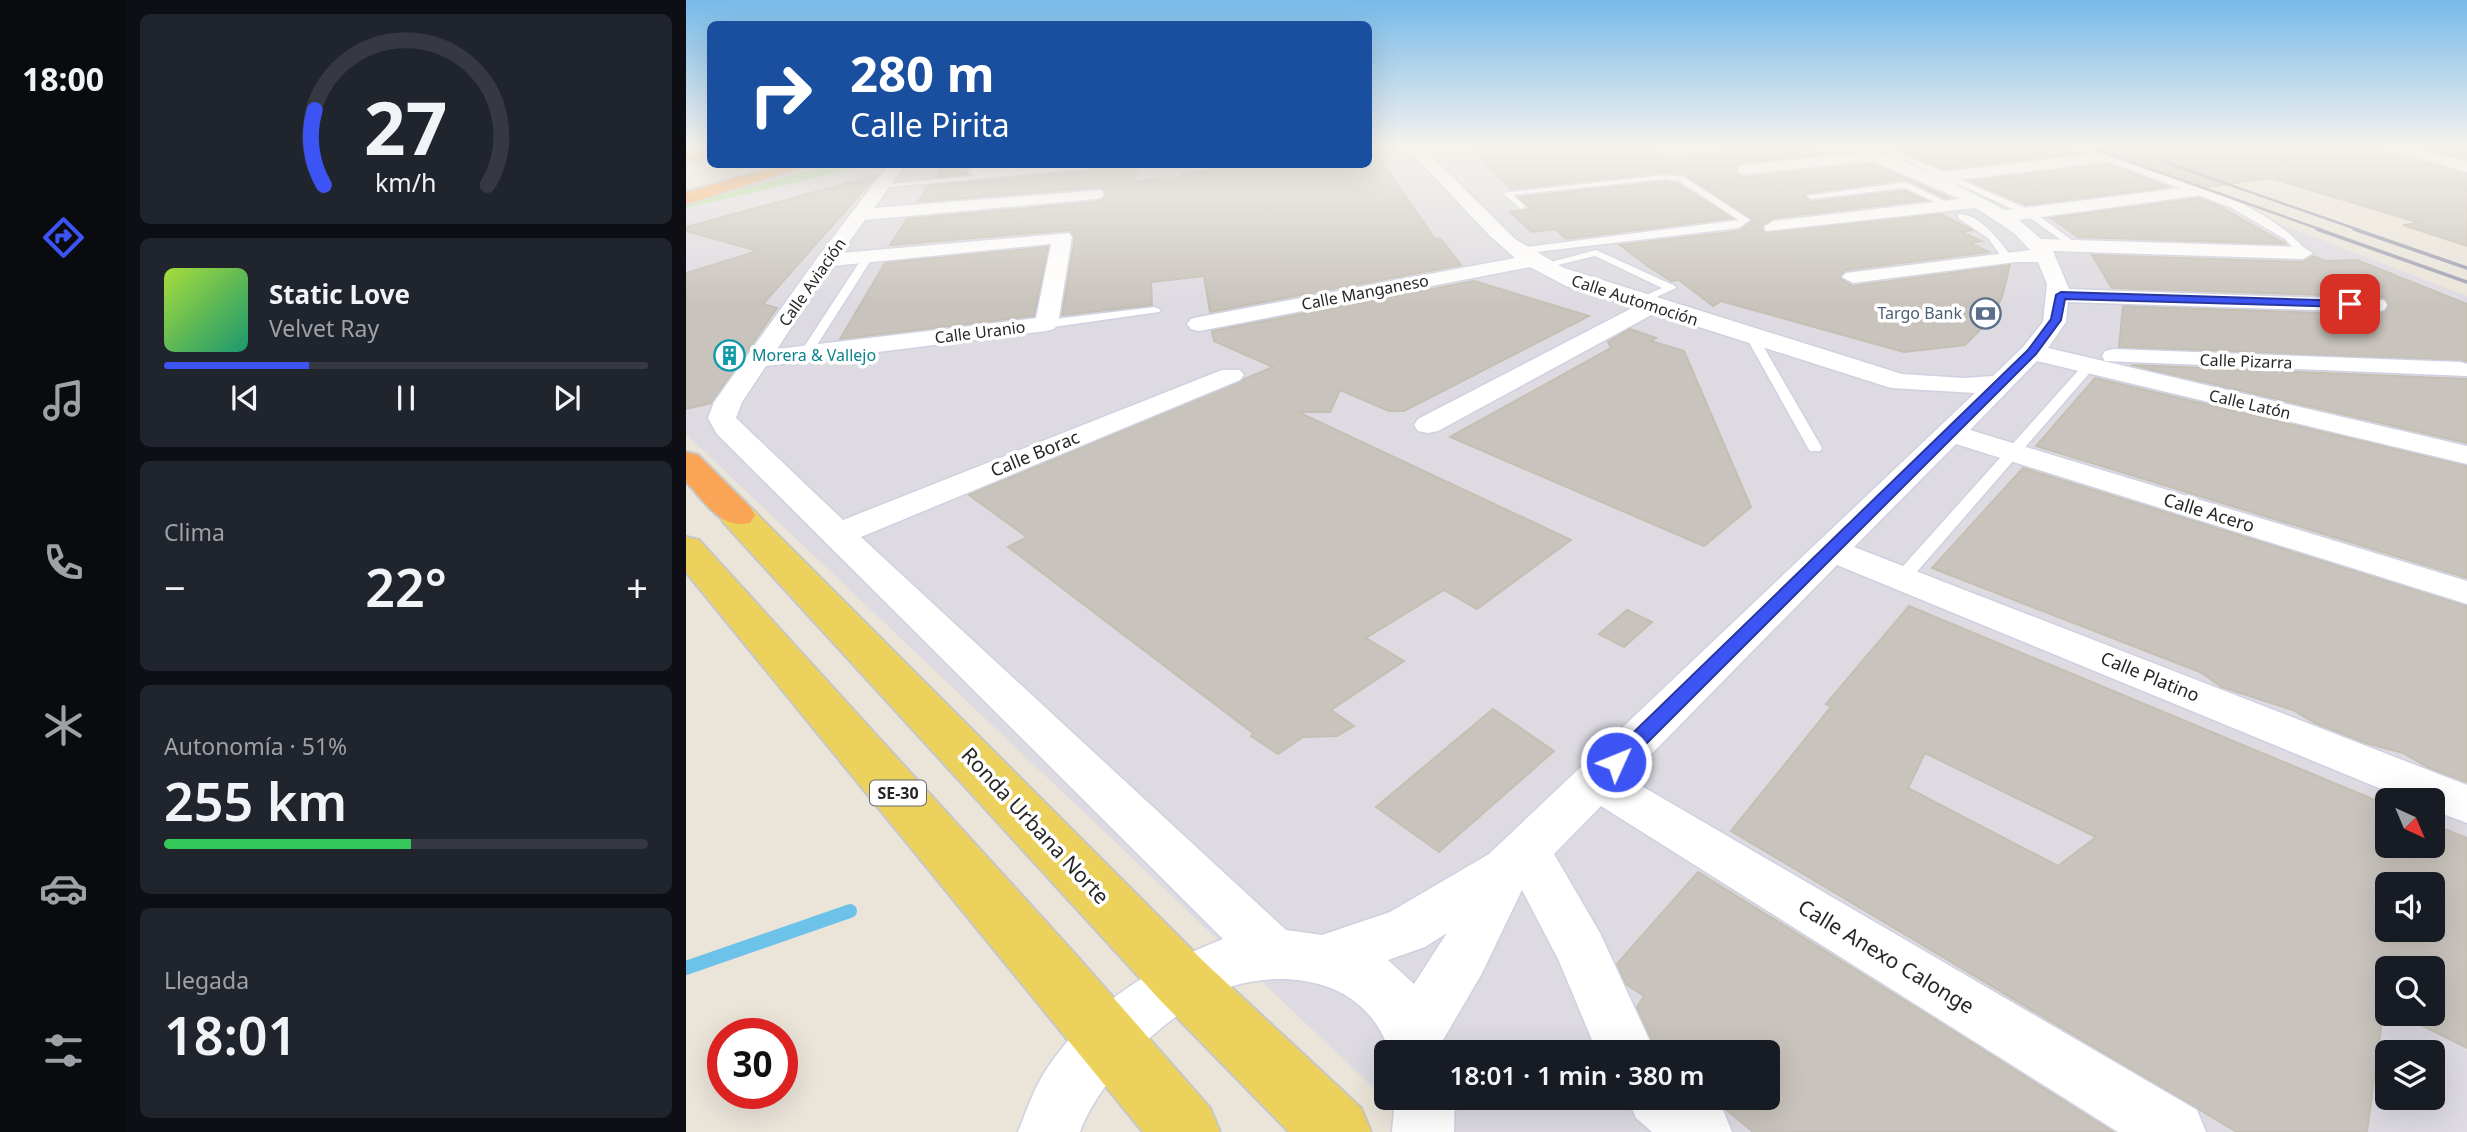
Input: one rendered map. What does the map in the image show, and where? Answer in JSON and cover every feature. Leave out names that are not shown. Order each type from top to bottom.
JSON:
[{"type":"highway","points":[[686,462],[737,514]]},
{"type":"main road","name":"Ronda Urbana Norte","points":[[737,514],[1181,980],[1337,1132]]},
{"type":"main road","name":"SE-30","points":[[686,548],[1186,1132]]},
{"type":"street","name":"Calle Aviación","points":[[839,534],[727,428],[722,418],[728,402],[871,199]]},
{"type":"street","points":[[859,215],[1041,199]]},
{"type":"street","name":"Calle Automoción","points":[[1468,199],[1506,241],[1531,259],[1574,281],[1900,382]]},
{"type":"street","points":[[1328,958],[1406,930],[1516,859],[1833,551],[1944,416],[2001,383],[2032,352],[2056,320],[2061,295],[2053,249],[1968,199]]},
{"type":"street","points":[[1773,227],[2109,199]]},
{"type":"street","name":"Calle Uranio","points":[[759,359],[1046,324],[1062,237],[825,261]]},
{"type":"street","points":[[1853,277],[2053,249],[2304,253]]},
{"type":"street","name":"Calle Manganeso","points":[[1199,324],[1531,259]]},
{"type":"street","points":[[2061,295],[2376,305]]},
{"type":"street","points":[[1428,425],[1646,304]]},
{"type":"street","name":"Calle Latón","points":[[2032,352],[2467,455]]},
{"type":"street","name":"Calle Pizarra","points":[[2032,352],[2460,370]]},
{"type":"street","name":"Calle Borac","points":[[839,534],[1231,375]]},
{"type":"street","points":[[1900,382],[1964,386],[2001,383]]},
{"type":"street","name":"Calle Acero","points":[[1900,382],[1944,416],[2013,452],[2467,593]]},
{"type":"street","points":[[839,534],[1273,953]]},
{"type":"street","name":"Calle Platino","points":[[1833,551],[2467,804]]},
{"type":"street","name":"Calle Anexo Calonge","points":[[1596,781],[2175,1132]]},
{"type":"street","points":[[1418,1040],[1516,859]]},
{"type":"street","points":[[1516,859],[1581,950],[1621,1040]]},
{"type":"street","points":[[1049,1132],[1066,1094],[1108,1039],[1181,980],[1228,961],[1273,953],[1328,958],[1364,974],[1393,1000],[1414,1040]]},
{"type":"street","points":[[1423,1132],[1424,1110]]},
{"type":"street","points":[[1673,1110],[1700,1132]]},
{"type":"lane","points":[[1513,199],[1521,206]]},
{"type":"lane","points":[[1531,259],[1739,225],[1745,220],[1713,199]]},
{"type":"lane","points":[[1949,199],[1984,210]]},
{"type":"lane","points":[[1968,199],[1984,210],[1991,236],[2007,257]]},
{"type":"lane","points":[[2215,199],[2267,222],[2299,245],[2304,253]]},
{"type":"lane","points":[[1531,259],[1597,253],[1671,288],[1646,304]]},
{"type":"lane","points":[[806,353],[868,257]]},
{"type":"lane","points":[[1046,324],[1155,310]]},
{"type":"lane","points":[[1752,337],[1815,448]]},
{"type":"lane","points":[[1902,578],[2089,366]]},
{"type":"shaded area","points":[[690,199],[2215,199],[2467,296],[2467,1132],[1420,1132],[1397,1110],[1780,1110],[1780,1040],[1374,1040],[1374,1088],[686,434],[686,200]]},
{"type":"green space","points":[[705,199],[725,199],[686,208],[686,204]]},
{"type":"building","points":[[789,199],[856,199],[763,304],[777,308],[711,403],[686,409],[686,273],[758,251],[686,231],[686,227]]},
{"type":"building","points":[[920,199],[957,199],[918,202]]},
{"type":"building","points":[[1407,199],[1435,239],[1440,238],[1461,265],[1210,312],[1204,276],[1151,282],[1152,305],[1062,315],[1075,237],[1069,230],[890,245],[907,219],[1103,200]]},
{"type":"building","points":[[1521,199],[1702,199],[1732,218],[1566,239],[1556,229],[1532,232],[1510,212],[1531,209]]},
{"type":"building","points":[[1722,199],[1807,199],[1811,202],[1838,199],[1922,199],[1925,200],[1773,218],[1761,226],[1764,232],[1941,214],[1972,230],[1962,232],[1981,241],[1970,243],[1989,252],[1846,270],[1839,277],[1853,286],[2010,265],[2002,297],[1991,319],[1965,345],[1904,352],[1721,301],[1713,306],[1679,280],[1671,281],[1620,245],[1739,231],[1752,222],[1751,218]]},
{"type":"building","points":[[2012,199],[2075,199],[2026,205]]},
{"type":"building","points":[[2201,199],[2286,244],[2078,237],[2051,218]]},
{"type":"building","points":[[2339,199],[2467,199],[2467,246],[2403,225],[2420,223]]},
{"type":"building","points":[[1048,247],[1034,316],[840,339],[885,263]]},
{"type":"building","points":[[2092,255],[2303,262],[2314,256],[2325,261],[2357,260],[2467,304],[2467,361],[2119,347],[2123,306],[2376,315],[2386,311],[2389,304],[2384,297],[2112,288]]},
{"type":"building","points":[[1474,281],[1589,316],[1404,411],[1389,411],[1340,390],[1330,412],[1298,412],[1571,540],[1477,609],[1444,590],[1366,638],[1404,661],[1331,710],[1354,726],[1337,736],[1303,737],[1278,754],[1251,736],[1254,734],[1008,547],[1027,537],[969,495],[1273,367],[1214,341],[1212,331]]},
{"type":"building","points":[[1630,329],[1656,338],[1651,341],[1684,351],[1751,507],[1704,546],[1450,437],[1611,348],[1608,342]]},
{"type":"building","points":[[2131,365],[2467,379],[2467,443]]},
{"type":"building","points":[[2095,378],[2467,466],[2467,578],[2036,446]]},
{"type":"building","points":[[2023,468],[2467,606],[2467,782],[2429,768],[2403,753],[2366,743],[2315,723],[2293,710],[2222,687],[2200,672],[1932,568]]},
{"type":"building","points":[[1909,606],[2375,800],[2375,858],[2445,858],[2445,829],[2467,838],[2467,1048],[2423,1026],[2445,1026],[2445,956],[2375,956],[2375,1026],[2381,1026],[2380,1040],[2375,1040],[2375,1073],[2367,1132],[2237,1132],[1731,831],[1831,707],[1826,704]],"holes":[[[1925,753],[2096,837],[2058,866],[1908,788]]]},
{"type":"building","points":[[1627,610],[1652,622],[1624,647],[1599,634]]},
{"type":"building","points":[[1493,709],[1554,751],[1439,852],[1376,807]]},
{"type":"building","points":[[1698,872],[2113,1132],[1753,1132],[1727,1110],[1780,1110],[1780,1040],[1652,1040],[1637,1007],[1644,996],[1626,984],[1617,964]]},
{"type":"waterway","points":[[686,968],[850,911]]},
{"type":"railway","points":[[2234,199],[2322,230]]},
{"type":"railway","points":[[2270,199],[2359,230]]},
{"type":"railway","points":[[2317,229],[2467,282]]},
{"type":"railway","points":[[2354,229],[2467,268]]},
{"type":"place","name":"Targo Bank","points":[[1985,313]]},
{"type":"place","name":"Morera & Vallejo","points":[[729,355]]},
{"type":"route","points":[[1616,762],[2032,352],[2056,320],[2061,295],[2350,304]]}]
